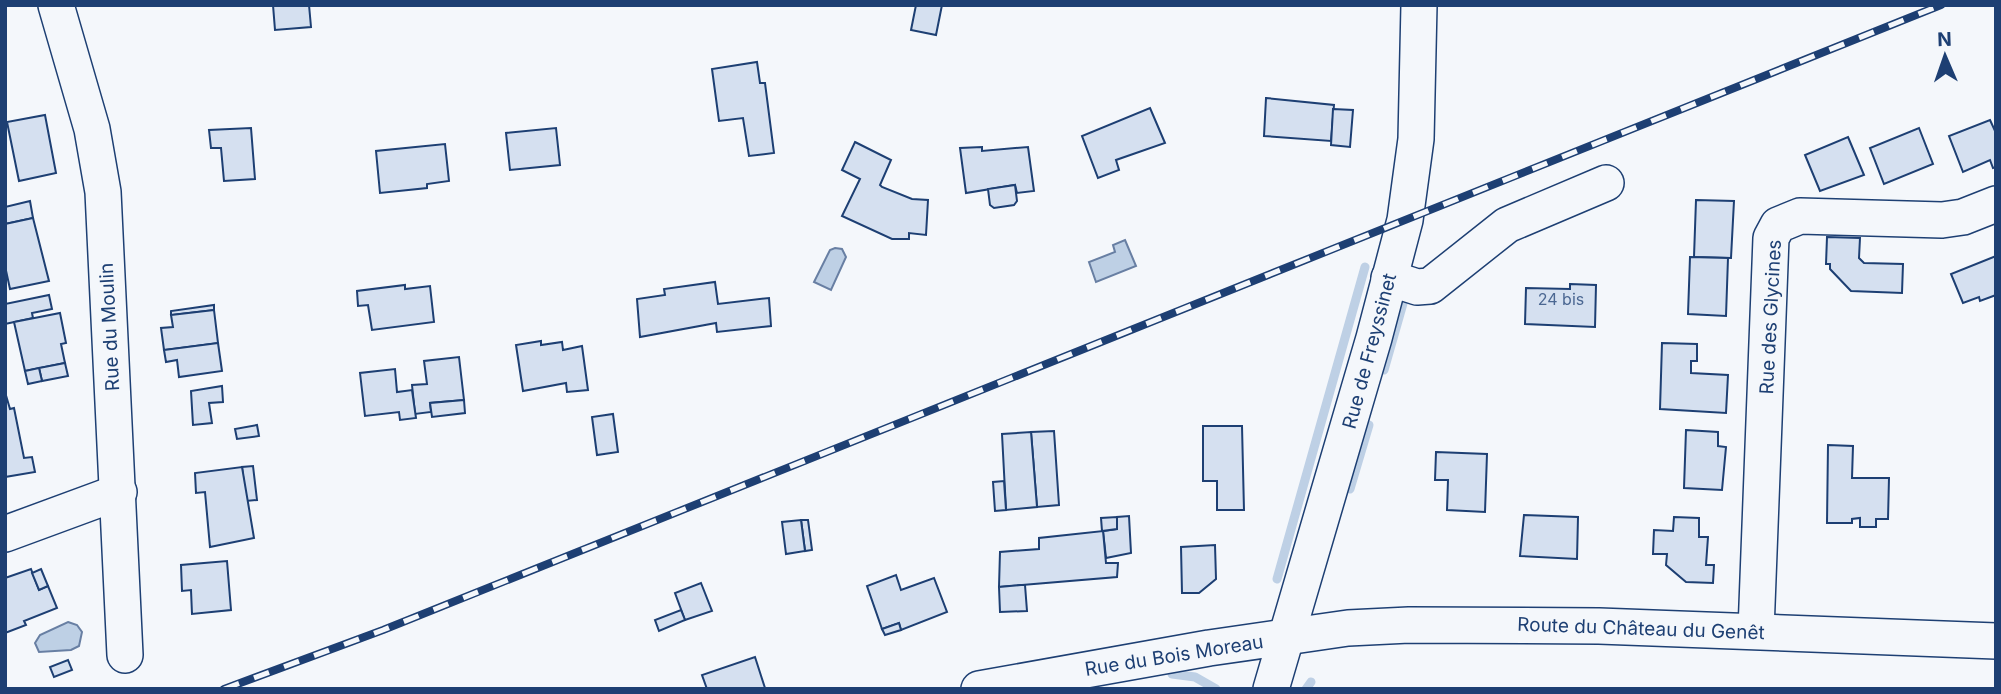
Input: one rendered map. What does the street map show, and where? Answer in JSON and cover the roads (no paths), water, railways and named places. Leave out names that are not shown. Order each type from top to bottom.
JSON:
[{"type":"street","name":"Rue du Moulin","points":[[56,5],[99,156],[125,655]]},
{"type":"street","name":"Rue de Freyssinet","points":[[1271,689],[1389,278],[1412,183],[1419,86],[1419,5]]},
{"type":"street","points":[[1389,278],[1417,287],[1430,286],[1507,225],[1606,183]]},
{"type":"street","name":"Rue des Glycines","points":[[1756,631],[1771,238],[1778,225],[1800,216],[1942,220],[1963,217],[1996,204]]},
{"type":"street","points":[[5,534],[118,492]]},
{"type":"street","name":"Route du Château du Genêt","points":[[1287,637],[1348,628],[1422,625],[1756,631],[1996,641]]},
{"type":"street","name":"Rue du Bois Moreau","points":[[979,689],[1287,637]]},
{"type":"water","points":[[1125,240],[1136,266],[1096,282],[1089,262],[1115,252],[1113,245]]},
{"type":"water","points":[[842,249],[846,257],[831,290],[814,282],[830,250]]},
{"type":"water","points":[[68,622],[77,625],[82,632],[79,646],[71,650],[39,652],[35,643],[40,635]]},
{"type":"waterway","points":[[1277,579],[1365,267]]},
{"type":"waterway","points":[[1384,370],[1404,300]]},
{"type":"waterway","points":[[1350,489],[1369,425]]},
{"type":"waterway","points":[[1172,674],[1195,677],[1216,689]]},
{"type":"waterway","points":[[1306,689],[1311,682]]},
{"type":"railway","points":[[224,689],[383,630],[1941,5]]}]
